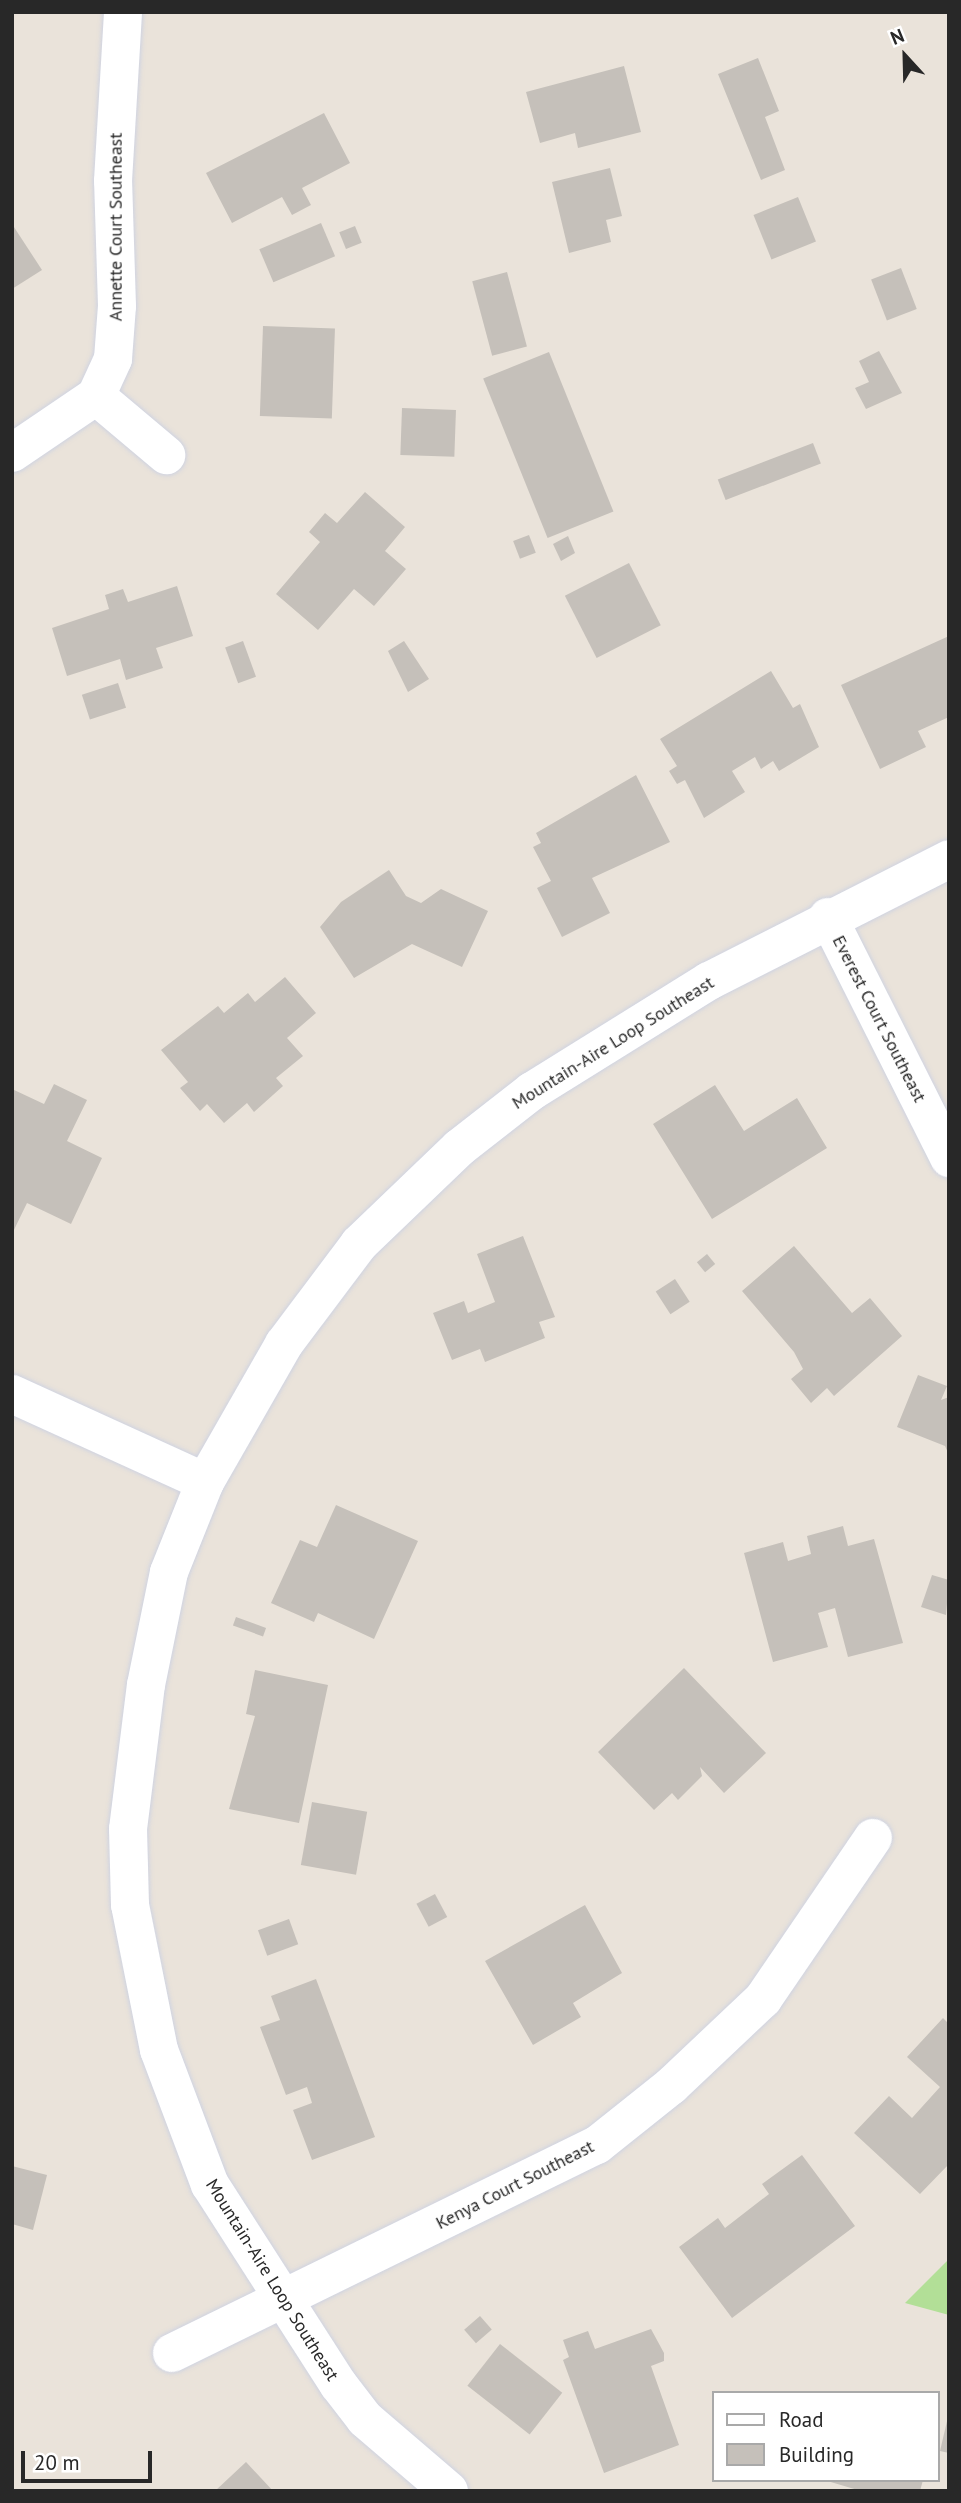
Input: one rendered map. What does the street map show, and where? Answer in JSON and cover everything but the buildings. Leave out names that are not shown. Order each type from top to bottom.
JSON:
[{"type":"street","name":"Annette Court Southeast","points":[[96,396],[113,359],[117,306],[113,181],[123,12]]},
{"type":"street","points":[[12,453],[96,396],[166,455]]},
{"type":"street","name":"Mountain-Aire Loop Southeast","points":[[449,2491],[365,2419],[281,2297],[210,2185],[183,2126],[159,2050],[130,1905],[128,1829],[146,1685],[169,1572],[205,1482],[284,1344],[359,1244],[458,1148],[556,1076],[828,917],[949,859]]},
{"type":"street","name":"Everest Court Southeast","points":[[828,917],[949,1158]]},
{"type":"street","points":[[12,1394],[205,1482]]},
{"type":"street","name":"Kenya Court Southeast","points":[[172,2353],[281,2297],[597,2145],[671,2086],[763,1999],[873,1838]]},
{"type":"green space","points":[[949,2259],[949,2315],[905,2303]]}]
